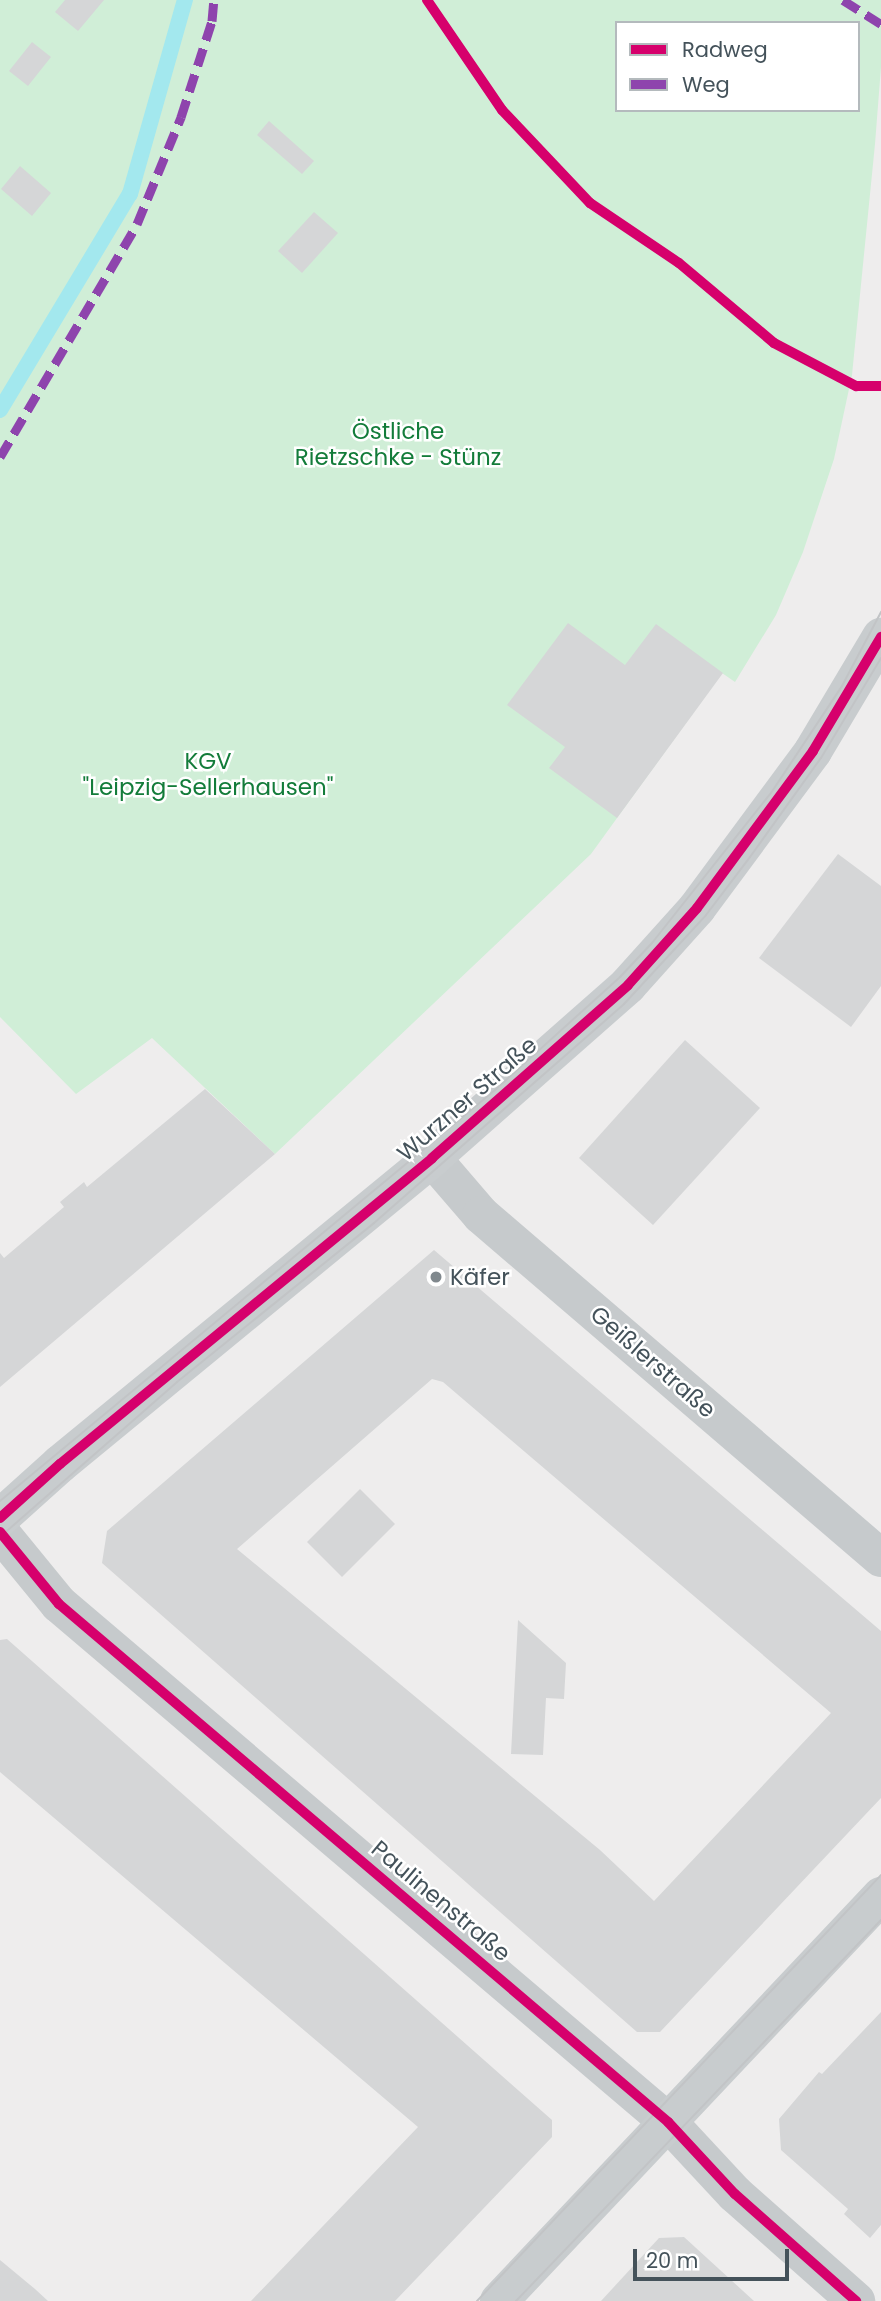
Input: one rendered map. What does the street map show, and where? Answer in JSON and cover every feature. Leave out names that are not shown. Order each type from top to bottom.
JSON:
[{"type":"main road","name":"Wurzner Straße","points":[[0,1518],[60,1464],[432,1158],[628,985],[697,908],[813,751],[881,637]]},
{"type":"main road","points":[[499,2301],[881,1896]]},
{"type":"street","name":"Geißlerstraße","points":[[432,1158],[481,1215],[881,1558]]},
{"type":"street","name":"Paulinenstraße","points":[[0,1532],[59,1604],[668,2122],[735,2194],[856,2301]]},
{"type":"green space","name":"Östliche Rietzschke - Stünz","points":[[0,0],[881,0],[881,67],[852,375],[834,459],[803,552],[776,615],[735,682],[722,673],[591,854],[275,1154],[152,1038],[76,1094],[0,1017]]},
{"type":"building","points":[[65,0],[104,0],[78,31],[55,12]]},
{"type":"building","points":[[32,42],[51,57],[28,86],[9,71]]},
{"type":"building","points":[[269,121],[314,161],[302,174],[257,135]]},
{"type":"building","points":[[20,166],[51,193],[32,216],[1,189]]},
{"type":"building","points":[[314,212],[338,233],[302,273],[278,251]]},
{"type":"building","points":[[568,623],[625,665],[656,624],[723,673],[617,818],[549,768],[565,747],[507,705]]},
{"type":"building","points":[[838,854],[881,886],[881,986],[851,1027],[759,958]]},
{"type":"building","points":[[685,1040],[760,1108],[653,1225],[579,1158]]},
{"type":"building","points":[[205,1089],[275,1154],[0,1387],[0,1253],[4,1258],[64,1207],[60,1202],[84,1182],[87,1187]]},
{"type":"building","points":[[434,1250],[881,1631],[881,1798],[660,2032],[637,2032],[102,1563],[107,1531]],"holes":[[[432,1379],[443,1382],[831,1713],[654,1901],[600,1850],[237,1549]]]},
{"type":"building","points":[[360,1489],[395,1524],[342,1577],[307,1542]]},
{"type":"building","points":[[518,1620],[566,1663],[564,1699],[546,1698],[543,1755],[511,1754]]},
{"type":"building","points":[[7,1639],[552,2120],[552,2137],[395,2301],[251,2301],[418,2127],[0,1772],[0,1640]]},
{"type":"building","points":[[881,2012],[881,2225],[870,2238],[844,2214],[848,2209],[781,2150],[779,2119],[819,2072],[822,2074]]},
{"type":"building","points":[[684,2237],[754,2301],[601,2301],[659,2238]]},
{"type":"building","points":[[0,2260],[35,2289],[48,2301],[0,2301]]},
{"type":"waterway","points":[[0,410],[130,194],[185,0]]},
{"type":"tram line","points":[[0,1501],[495,1090],[620,977],[652,943],[771,793],[842,686],[881,612]]},
{"type":"tram line","points":[[0,1537],[177,1382],[374,1223],[624,1004],[706,915],[750,857],[821,758],[881,658]]},
{"type":"tram line","points":[[477,2301],[881,1875]]},
{"type":"tram line","points":[[516,2301],[881,1920]]},
{"type":"marked path","points":[[0,457],[137,224],[181,117],[212,21],[214,0]]},
{"type":"marked path","points":[[843,0],[881,24]]},
{"type":"cycle path","points":[[427,0],[502,110],[590,203],[679,263],[774,343],[856,386],[881,386]]},
{"type":"cycle path","points":[[0,1518],[60,1464],[432,1158],[628,985],[697,908],[813,751],[881,637]]},
{"type":"cycle path","points":[[0,1532],[59,1604],[668,2122],[735,2194],[856,2301]]},
{"type":"place","name":"Käfer","points":[[436,1277]]},
{"type":"park label","name":"KGV \"Leipzig-Sellerhausen\"","points":[[208,774]]}]
